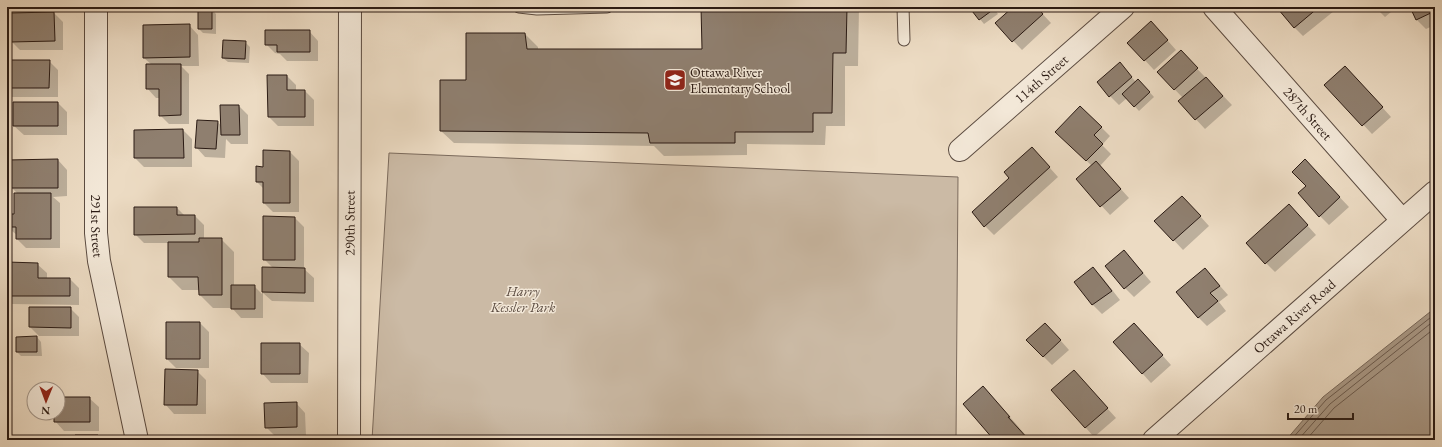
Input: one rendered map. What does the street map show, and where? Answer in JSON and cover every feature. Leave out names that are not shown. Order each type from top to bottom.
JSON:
[{"type":"street","name":"291st Street","points":[[96,7],[96,233],[99,261],[137,440]]},
{"type":"street","name":"290th Street","points":[[349,440],[350,7]]},
{"type":"street","name":"114th Street","points":[[960,150],[1123,7]]},
{"type":"street","name":"287th Street","points":[[1214,7],[1402,220]]},
{"type":"street","name":"Ottawa River Road","points":[[1154,440],[1435,192]]},
{"type":"lane","points":[[520,7],[537,9],[607,7]]},
{"type":"lane","points":[[903,7],[904,40]]},
{"type":"green space","name":"Harry Kessler Park","points":[[389,153],[958,177],[956,440],[372,440]]},
{"type":"water","points":[[1435,308],[1435,440],[1286,440],[1323,397]]},
{"type":"building","points":[[701,7],[847,7],[846,53],[833,53],[832,113],[813,113],[813,132],[735,132],[735,143],[650,143],[648,133],[440,131],[440,80],[466,80],[466,33],[525,33],[527,49],[702,49]]},
{"type":"building","points":[[969,7],[993,7],[994,9],[979,20]]},
{"type":"building","points":[[1013,7],[1037,7],[1043,14],[1012,42],[995,23]]},
{"type":"building","points":[[1280,7],[1319,7],[1294,28],[1278,9]]},
{"type":"building","points":[[1410,7],[1435,7],[1435,11],[1416,20]]},
{"type":"building","points":[[198,8],[212,9],[212,29],[198,29]]},
{"type":"building","points":[[54,12],[55,41],[10,42],[9,13]]},
{"type":"building","points":[[1151,21],[1168,40],[1144,61],[1127,43]]},
{"type":"building","points":[[190,24],[190,57],[143,58],[143,25]]},
{"type":"building","points":[[265,30],[310,30],[310,52],[277,52],[277,45],[265,45]]},
{"type":"building","points":[[223,40],[246,41],[245,59],[222,58]]},
{"type":"building","points":[[1181,50],[1198,68],[1174,90],[1157,72]]},
{"type":"building","points":[[7,60],[50,60],[49,88],[7,88]]},
{"type":"building","points":[[1120,62],[1132,77],[1109,97],[1097,82]]},
{"type":"building","points":[[146,64],[181,64],[181,115],[159,116],[159,89],[146,89]]},
{"type":"building","points":[[1345,66],[1383,107],[1362,126],[1324,85]]},
{"type":"building","points":[[267,75],[287,75],[287,90],[305,90],[305,117],[268,117]]},
{"type":"building","points":[[1206,77],[1223,96],[1195,120],[1178,101]]},
{"type":"building","points":[[1138,79],[1150,92],[1134,107],[1122,94]]},
{"type":"building","points":[[13,102],[58,102],[58,126],[13,126]]},
{"type":"building","points":[[220,105],[239,105],[240,135],[221,135]]},
{"type":"building","points":[[1080,106],[1102,127],[1094,135],[1103,144],[1086,161],[1055,132]]},
{"type":"building","points":[[197,120],[218,121],[216,149],[195,148]]},
{"type":"building","points":[[183,129],[184,158],[134,158],[134,130]]},
{"type":"building","points":[[1032,147],[1050,167],[984,227],[972,212],[1009,178],[1004,172]]},
{"type":"building","points":[[263,150],[290,151],[290,203],[263,203],[263,182],[256,182],[256,166],[263,167]]},
{"type":"building","points":[[58,159],[58,188],[11,188],[11,177],[7,177],[7,160]]},
{"type":"building","points":[[1305,159],[1340,197],[1319,217],[1298,193],[1306,186],[1292,172]]},
{"type":"building","points":[[1096,161],[1121,189],[1100,207],[1076,179]]},
{"type":"building","points":[[14,193],[51,193],[51,239],[16,239],[16,227],[7,227],[7,214],[14,214]]},
{"type":"building","points":[[1182,196],[1201,216],[1173,241],[1154,221]]},
{"type":"building","points":[[1289,204],[1308,225],[1265,264],[1246,243]]},
{"type":"building","points":[[134,207],[177,207],[177,215],[195,215],[195,234],[134,235]]},
{"type":"building","points":[[263,216],[295,217],[295,260],[263,260]]},
{"type":"building","points":[[199,238],[222,238],[222,295],[199,295],[198,277],[168,277],[168,242],[199,242]]},
{"type":"building","points":[[1124,250],[1143,273],[1124,289],[1105,266]]},
{"type":"building","points":[[7,262],[38,263],[38,278],[70,278],[70,296],[7,296]]},
{"type":"building","points":[[262,267],[305,268],[305,293],[262,292]]},
{"type":"building","points":[[1093,267],[1112,291],[1092,305],[1074,282]]},
{"type":"building","points":[[1205,268],[1220,286],[1210,293],[1218,301],[1198,318],[1176,292]]},
{"type":"building","points":[[231,285],[255,285],[255,309],[231,309]]},
{"type":"building","points":[[29,307],[71,307],[71,328],[29,327]]},
{"type":"building","points":[[166,322],[200,322],[200,359],[166,359]]},
{"type":"building","points":[[1045,323],[1061,340],[1043,357],[1026,340]]},
{"type":"building","points":[[1134,323],[1163,355],[1142,374],[1113,342]]},
{"type":"building","points":[[37,336],[37,352],[16,352],[16,337]]},
{"type":"building","points":[[261,343],[300,343],[300,374],[261,374]]},
{"type":"building","points":[[165,369],[198,370],[197,405],[164,405]]},
{"type":"building","points":[[1074,370],[1108,408],[1085,428],[1051,390]]},
{"type":"building","points":[[983,386],[1029,440],[994,440],[963,404]]},
{"type":"building","points":[[66,397],[90,397],[90,422],[54,422],[66,421]]},
{"type":"building","points":[[297,402],[297,427],[265,428],[264,403]]},
{"type":"building","points":[[75,435],[98,435],[98,440],[75,440]]},
{"type":"building","points":[[199,436],[219,437],[219,440],[199,440]]},
{"type":"building","points":[[63,437],[63,440],[52,440]]},
{"type":"place","name":"Ottawa River Elementary School","points":[[675,80]]}]
